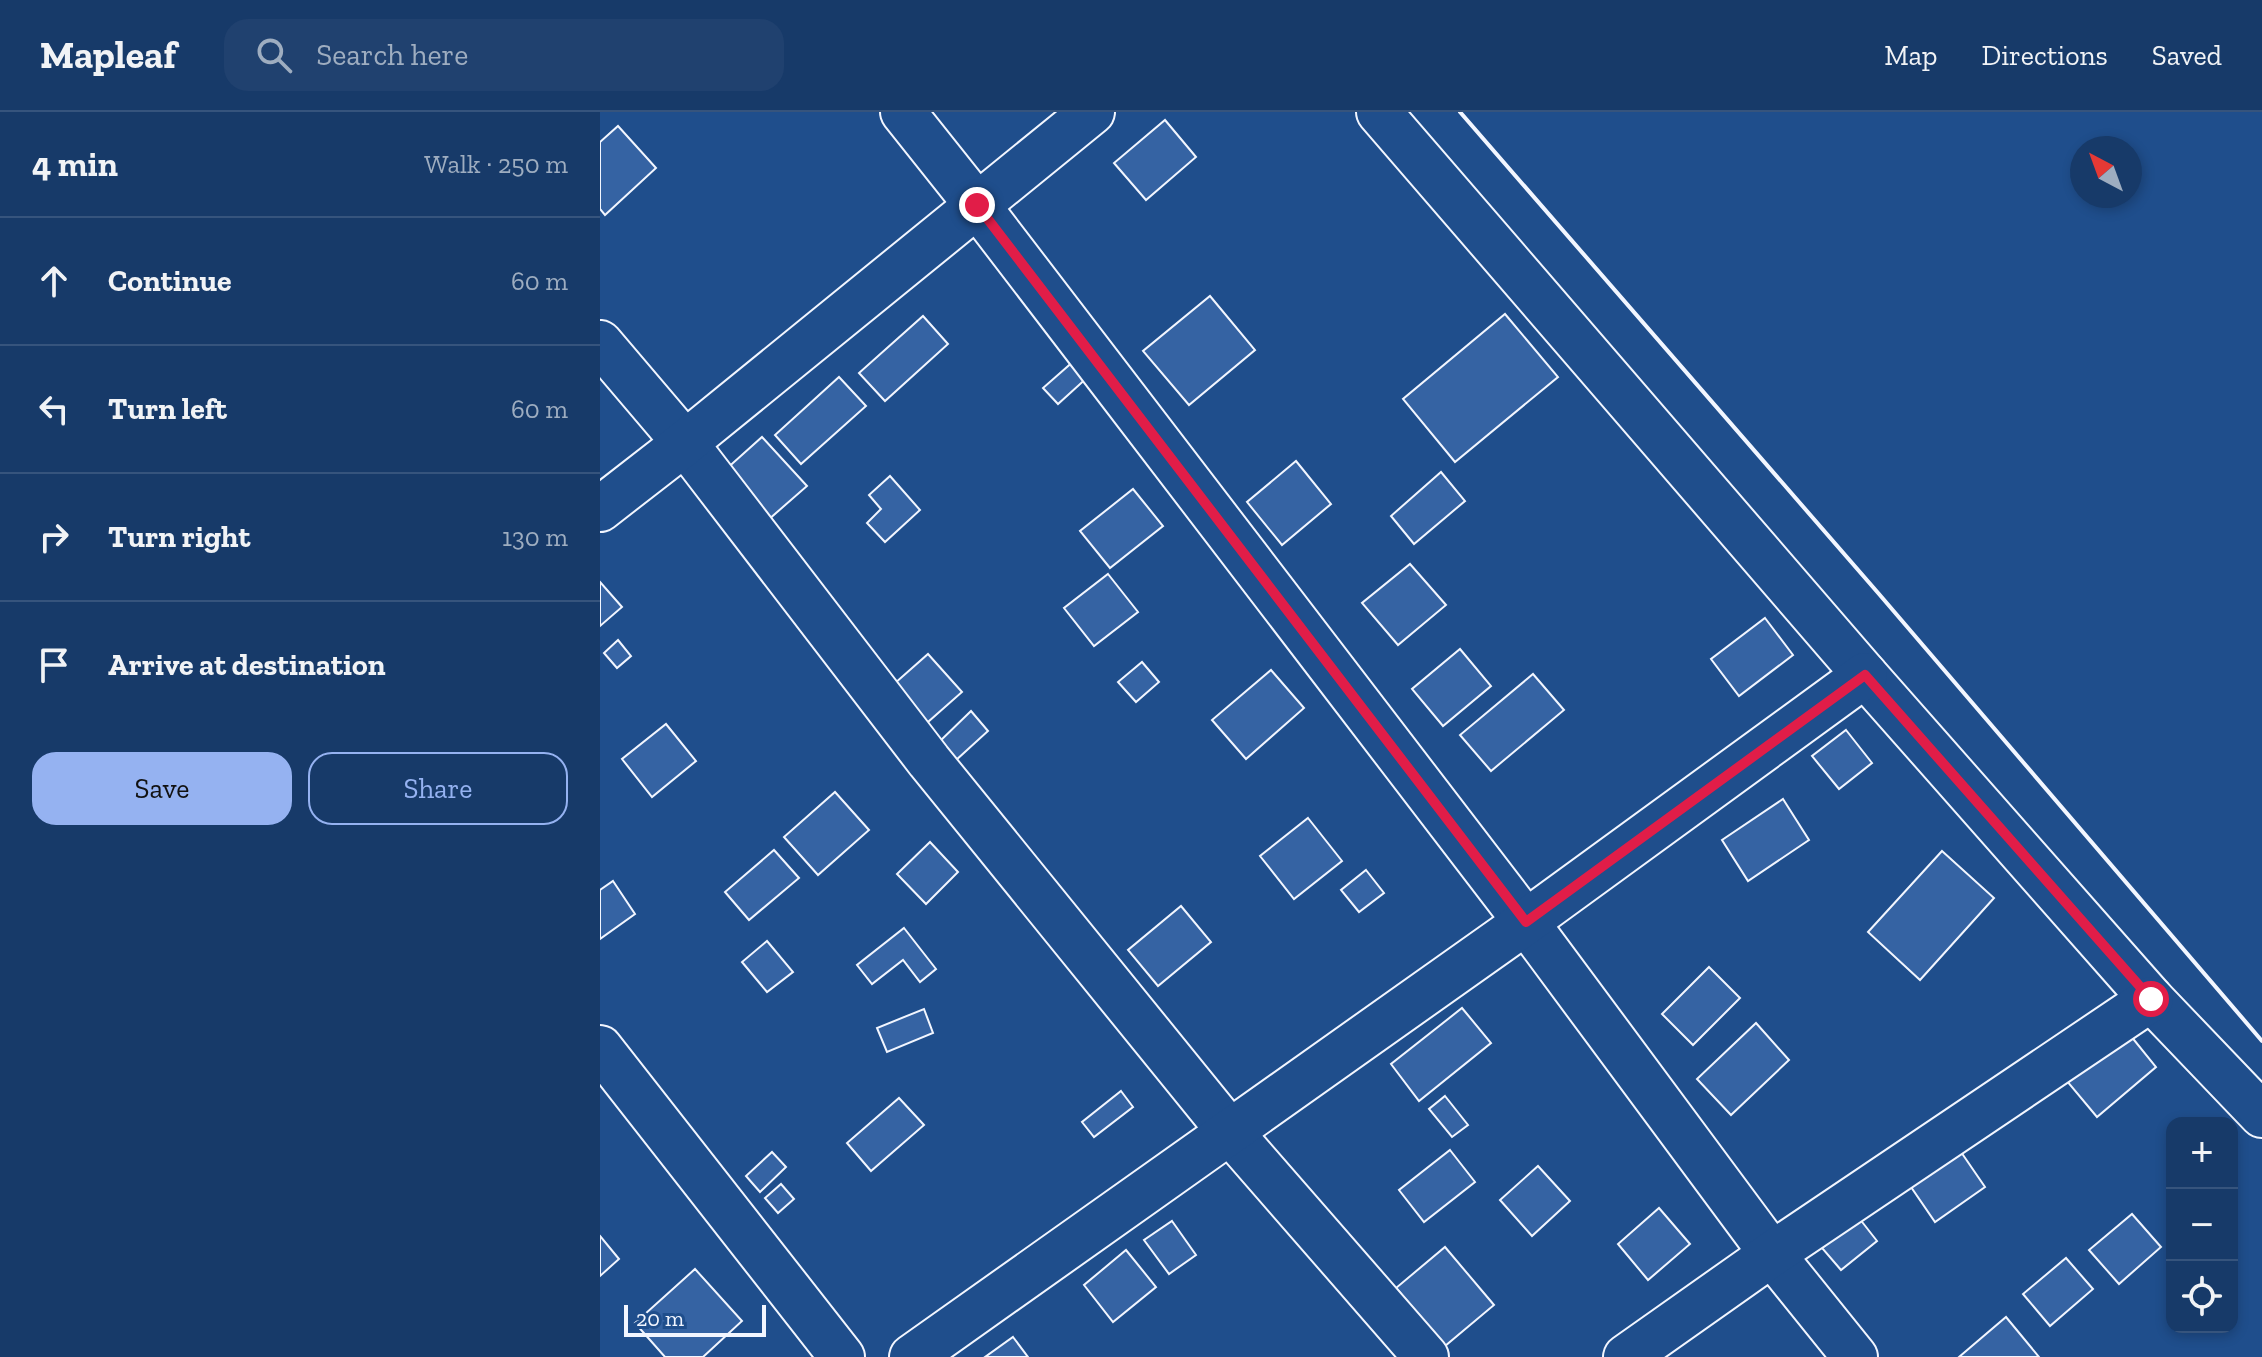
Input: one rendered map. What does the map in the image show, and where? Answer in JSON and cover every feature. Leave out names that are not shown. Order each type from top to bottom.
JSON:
[{"type":"street","points":[[903,112],[1526,922],[1772,1254],[1855,1357]]},
{"type":"street","points":[[600,509],[1092,112]]},
{"type":"street","points":[[1379,112],[1865,675],[2151,999],[2262,1115]]},
{"type":"street","points":[[600,343],[685,443],[929,761],[1230,1132],[1426,1357]]},
{"type":"street","points":[[912,1357],[1526,922],[1865,675]]},
{"type":"street","points":[[1626,1357],[1772,1254],[2151,999]]},
{"type":"street","points":[[600,1048],[842,1357]]},
{"type":"building","points":[[1165,120],[1196,157],[1146,200],[1114,163]]},
{"type":"building","points":[[618,126],[656,168],[605,215],[600,209],[600,142]]},
{"type":"building","points":[[1210,296],[1255,350],[1189,405],[1143,351]]},
{"type":"building","points":[[1505,314],[1558,377],[1455,462],[1403,399]]},
{"type":"building","points":[[923,316],[948,344],[885,401],[859,373]]},
{"type":"building","points":[[1075,360],[1089,376],[1058,404],[1043,388]]},
{"type":"building","points":[[839,377],[866,406],[801,464],[775,435]]},
{"type":"building","points":[[762,437],[807,486],[768,520],[724,471]]},
{"type":"building","points":[[1296,461],[1331,504],[1282,545],[1247,502]]},
{"type":"building","points":[[1441,472],[1465,501],[1414,544],[1391,516]]},
{"type":"building","points":[[890,476],[920,510],[885,542],[867,523],[881,509],[869,495]]},
{"type":"building","points":[[1133,489],[1163,526],[1110,568],[1080,531]]},
{"type":"building","points":[[1410,564],[1446,605],[1398,645],[1362,603]]},
{"type":"building","points":[[1108,574],[1138,612],[1094,646],[1064,608]]},
{"type":"building","points":[[600,582],[622,607],[600,626]]},
{"type":"building","points":[[1765,618],[1793,655],[1739,696],[1711,659]]},
{"type":"building","points":[[618,640],[631,656],[617,668],[604,653]]},
{"type":"building","points":[[1460,649],[1491,686],[1443,726],[1412,689]]},
{"type":"building","points":[[928,654],[962,692],[920,729],[886,691]]},
{"type":"building","points":[[1142,662],[1159,682],[1136,702],[1118,682]]},
{"type":"building","points":[[1271,670],[1304,708],[1246,759],[1212,720]]},
{"type":"building","points":[[1533,674],[1564,710],[1491,771],[1460,735]]},
{"type":"building","points":[[971,711],[988,731],[955,761],[938,743]]},
{"type":"building","points":[[666,724],[696,761],[652,797],[622,759]]},
{"type":"building","points":[[1846,730],[1872,763],[1839,789],[1812,756]]},
{"type":"building","points":[[835,792],[869,830],[818,875],[784,837]]},
{"type":"building","points":[[1783,799],[1809,840],[1748,881],[1722,840]]},
{"type":"building","points":[[1308,818],[1342,861],[1294,899],[1260,856]]},
{"type":"building","points":[[930,842],[958,872],[926,904],[897,874]]},
{"type":"building","points":[[774,850],[799,878],[749,920],[725,892]]},
{"type":"building","points":[[1942,851],[1994,898],[1920,980],[1868,932]]},
{"type":"building","points":[[1366,870],[1384,893],[1359,912],[1341,890]]},
{"type":"building","points":[[613,881],[635,914],[600,939],[600,890]]},
{"type":"building","points":[[1181,906],[1211,942],[1158,986],[1128,950]]},
{"type":"building","points":[[904,928],[936,969],[920,982],[903,960],[872,984],[857,965]]},
{"type":"building","points":[[767,941],[793,972],[767,992],[742,962]]},
{"type":"building","points":[[1709,967],[1740,998],[1693,1045],[1662,1014]]},
{"type":"building","points":[[1462,1008],[1491,1043],[1419,1101],[1391,1064]]},
{"type":"building","points":[[924,1009],[933,1033],[887,1052],[877,1028]]},
{"type":"building","points":[[1756,1023],[1789,1060],[1731,1115],[1697,1079]]},
{"type":"building","points":[[2126,1030],[2156,1067],[2097,1117],[2066,1080]]},
{"type":"building","points":[[1121,1091],[1133,1107],[1094,1137],[1082,1122]]},
{"type":"building","points":[[1445,1096],[1468,1125],[1452,1137],[1429,1109]]},
{"type":"building","points":[[899,1098],[924,1125],[871,1171],[847,1143]]},
{"type":"building","points":[[1450,1150],[1475,1182],[1424,1222],[1399,1190]]},
{"type":"building","points":[[772,1152],[786,1167],[760,1192],[746,1176]]},
{"type":"building","points":[[1961,1152],[1985,1187],[1935,1222],[1911,1187]]},
{"type":"building","points":[[1538,1166],[1570,1201],[1532,1236],[1500,1200]]},
{"type":"building","points":[[781,1184],[794,1199],[778,1213],[765,1198]]},
{"type":"building","points":[[1659,1208],[1690,1244],[1648,1280],[1618,1244]]},
{"type":"building","points":[[2132,1214],[2161,1247],[2119,1284],[2089,1250]]},
{"type":"building","points":[[1859,1218],[1877,1241],[1841,1270],[1822,1248]]},
{"type":"building","points":[[1172,1221],[1196,1255],[1169,1274],[1144,1240]]},
{"type":"building","points":[[600,1236],[619,1259],[600,1276]]},
{"type":"building","points":[[1445,1247],[1494,1305],[1445,1346],[1396,1288]]},
{"type":"building","points":[[1126,1250],[1156,1287],[1113,1322],[1084,1285]]},
{"type":"building","points":[[2066,1258],[2093,1289],[2050,1326],[2023,1294]]},
{"type":"building","points":[[695,1269],[742,1321],[703,1357],[665,1357],[635,1323]]},
{"type":"building","points":[[2006,1317],[2039,1357],[1959,1357]]},
{"type":"building","points":[[1013,1337],[1028,1357],[985,1357]]},
{"type":"wall","points":[[1460,112],[2262,1041]]},
{"type":"route","points":[[977,205],[1526,922],[1865,675],[2151,999]]}]
